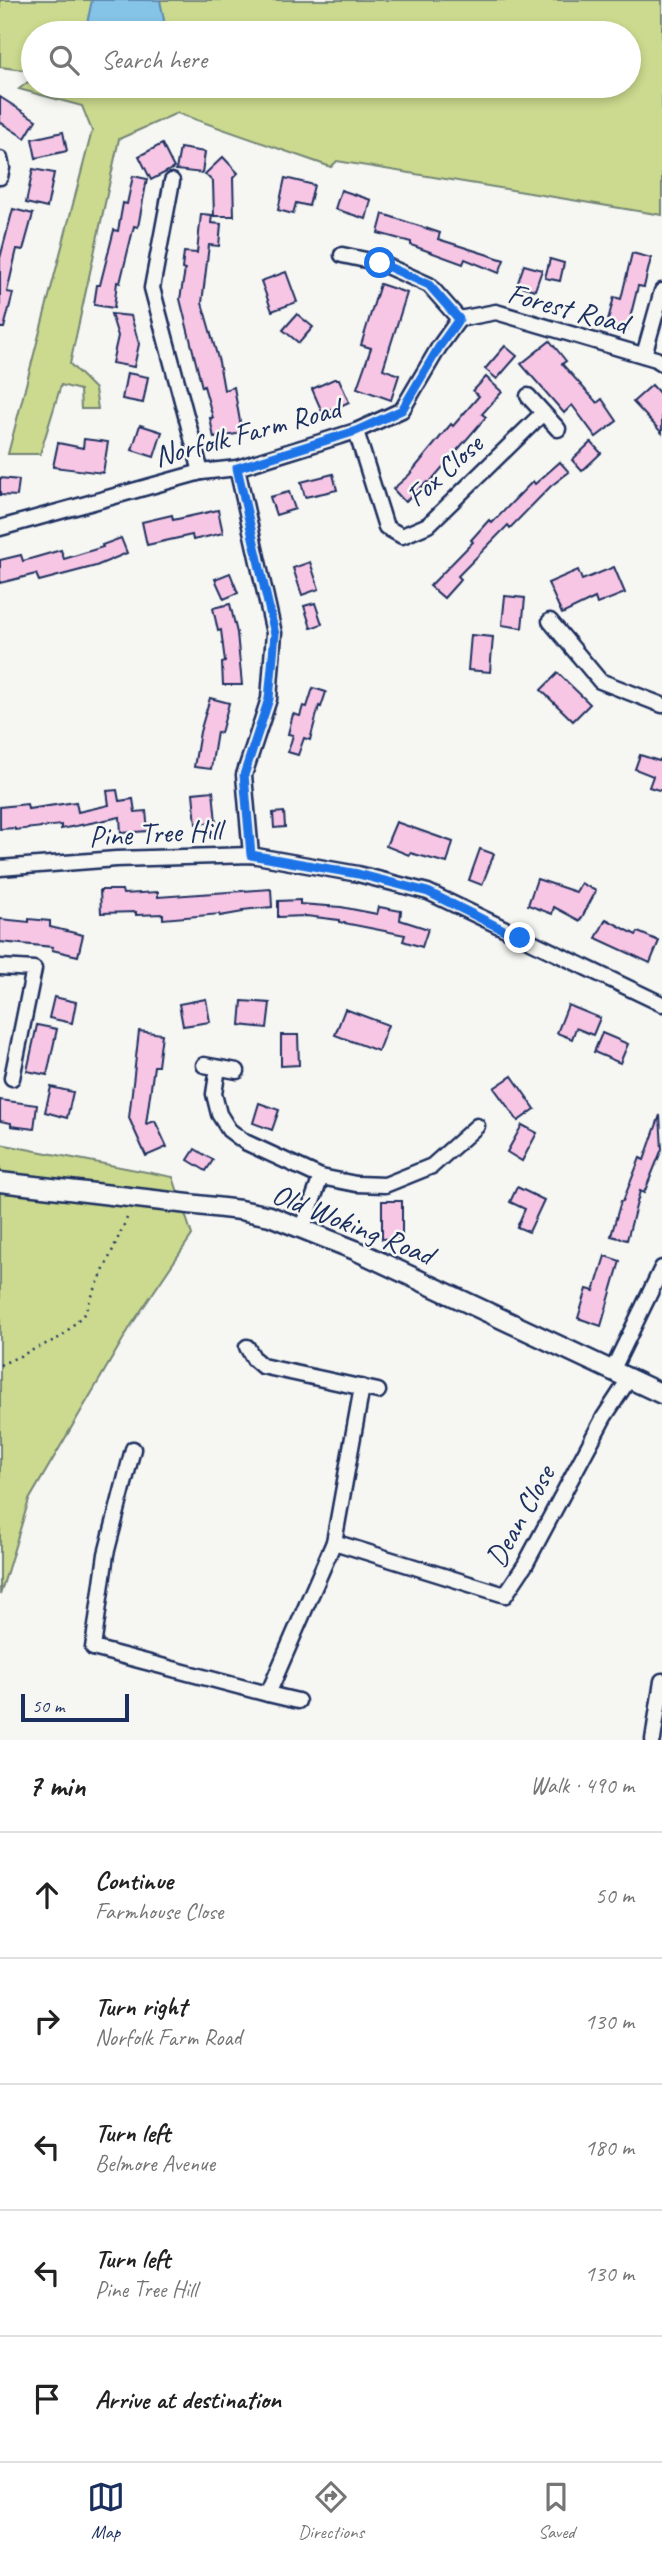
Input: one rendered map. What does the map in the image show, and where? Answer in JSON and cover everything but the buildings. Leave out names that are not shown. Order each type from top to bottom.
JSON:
[{"type":"main road","name":"Old Woking Road","points":[[0,1182],[240,1210],[270,1216],[303,1227],[662,1394]]},
{"type":"street","points":[[0,159],[0,177]]},
{"type":"street","points":[[172,181],[152,288],[201,472]]},
{"type":"street","points":[[342,255],[380,263],[429,285],[459,319]]},
{"type":"street","points":[[644,355],[662,291]]},
{"type":"street","name":"Forest Road","points":[[459,319],[496,312],[644,355],[662,363]]},
{"type":"street","name":"Norfolk Farm Road","points":[[0,528],[201,472],[237,468],[356,431],[402,410],[459,319]]},
{"type":"street","points":[[528,396],[558,429]]},
{"type":"street","name":"Fox Close","points":[[356,431],[386,527],[402,536],[428,525],[543,413]]},
{"type":"street","points":[[237,468],[275,634],[269,699],[244,775],[251,855]]},
{"type":"street","points":[[550,621],[600,681],[662,705]]},
{"type":"street","name":"Pine Tree Hill","points":[[0,868],[116,859],[251,855],[358,874],[428,892],[662,1004]]},
{"type":"street","points":[[0,967],[34,969],[12,1078]]},
{"type":"street","points":[[237,1071],[211,1067],[219,1114],[229,1130],[245,1142],[321,1177],[356,1184],[385,1185],[432,1166],[477,1126]]},
{"type":"street","points":[[303,1227],[321,1177]]},
{"type":"street","points":[[612,1371],[662,1268]]},
{"type":"street","points":[[247,1347],[262,1366],[378,1391]]},
{"type":"street","name":"Dean Close","points":[[334,1542],[505,1595],[526,1566],[604,1417],[629,1379]]},
{"type":"street","points":[[268,1694],[334,1542],[362,1387]]},
{"type":"street","points":[[133,1449],[106,1554],[93,1648],[298,1700]]},
{"type":"street","points":[[653,1740],[662,1681]]},
{"type":"path","points":[[0,1365],[61,1337],[84,1314],[127,1218]]},
{"type":"green space","points":[[0,0],[662,0],[662,215],[337,161],[331,167],[177,113],[119,139],[70,364],[95,389],[98,409],[81,409],[80,390],[61,385],[40,454],[8,454],[92,131],[82,106],[52,98],[641,98],[641,21],[21,21],[21,70],[0,67]]},
{"type":"green space","points":[[0,1144],[173,1177],[192,1235],[132,1324],[29,1500],[0,1595]]},
{"type":"water","points":[[92,0],[160,0],[164,20],[164,21],[88,21]]},
{"type":"route","points":[[380,263],[429,285],[459,319],[402,410],[356,431],[237,468],[275,634],[269,699],[244,775],[251,855],[358,874],[428,892],[520,938]]}]
